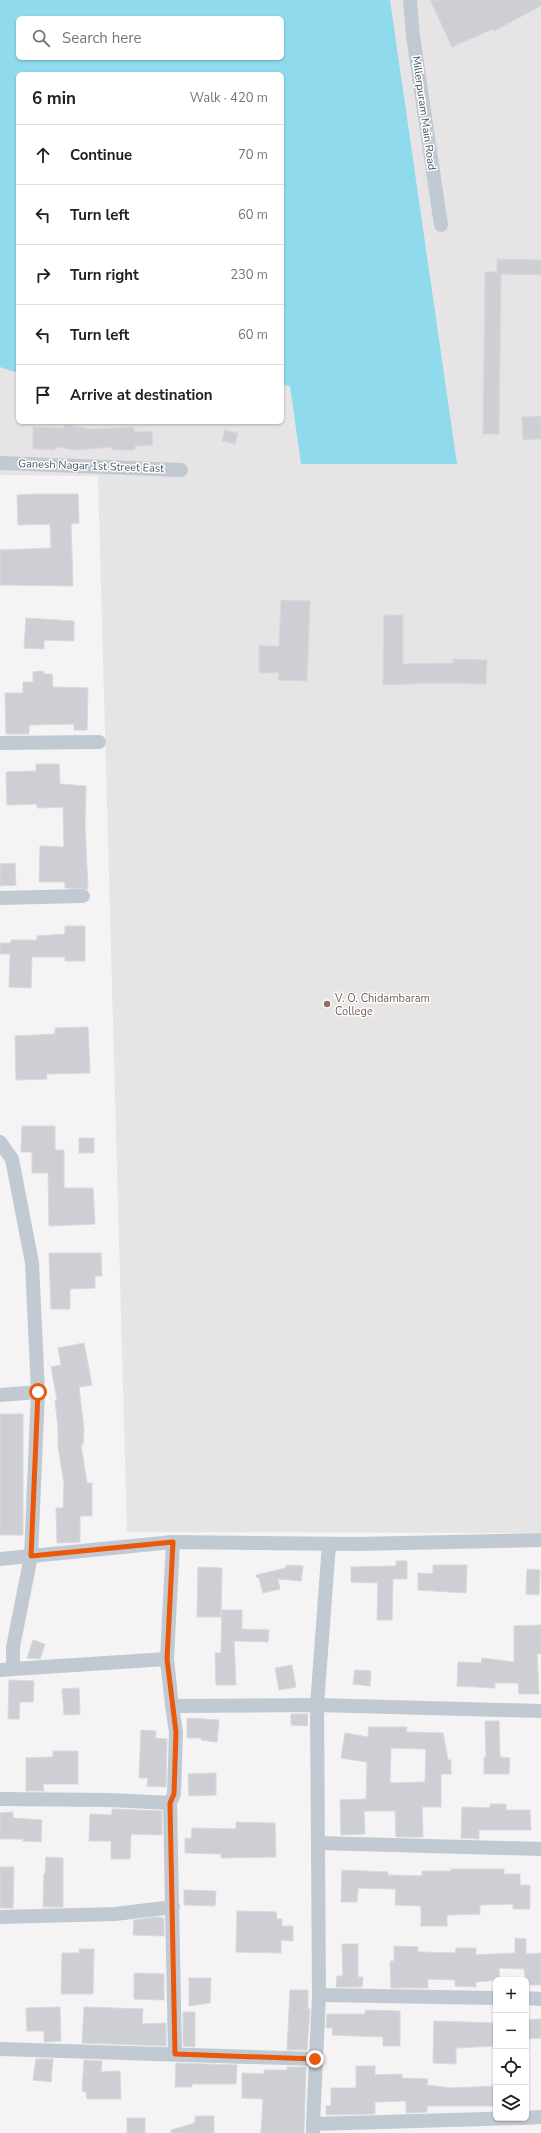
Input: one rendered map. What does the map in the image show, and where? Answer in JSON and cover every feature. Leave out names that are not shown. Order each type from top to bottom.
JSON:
[{"type":"street","name":"Millerpuram Main Road","points":[[410,0],[413,36],[441,225]]},
{"type":"street","name":"Ganesh Nagar 1st Street East","points":[[0,463],[181,470]]},
{"type":"street","points":[[0,743],[99,742]]},
{"type":"street","points":[[0,898],[83,896]]},
{"type":"street","points":[[0,1142],[12,1159],[32,1263],[38,1392],[31,1556],[7,1670],[167,1659]]},
{"type":"street","points":[[0,1395],[38,1392]]},
{"type":"street","points":[[0,1559],[173,1542],[329,1544],[461,1543],[541,1540]]},
{"type":"street","points":[[173,1542],[167,1659],[176,1740],[174,1794],[170,1803],[175,2054]]},
{"type":"street","points":[[329,1544],[317,1705],[319,1995],[313,2128],[493,2119]]},
{"type":"street","points":[[172,1706],[317,1705],[541,1710]]},
{"type":"street","points":[[0,1799],[109,1800],[170,1803]]},
{"type":"street","points":[[319,1843],[541,1849]]},
{"type":"street","points":[[0,1917],[115,1914],[173,1907]]},
{"type":"street","points":[[319,1995],[493,1998]]},
{"type":"street","points":[[529,1998],[541,1999]]},
{"type":"street","points":[[0,2049],[315,2059]]},
{"type":"street","points":[[529,2118],[541,2118]]},
{"type":"shaded area","name":"V. O. Chidambaram College","points":[[0,0],[541,0],[541,1533],[127,1532],[98,476],[0,475]]},
{"type":"water","points":[[0,0],[390,0],[457,464],[301,464],[290,386],[284,385],[284,72],[16,72],[16,372],[0,367]]},
{"type":"building","points":[[430,0],[541,0],[541,6],[494,31],[493,29],[452,47]]},
{"type":"building","points":[[497,259],[541,260],[541,275],[501,274],[499,434],[483,434],[485,272],[497,272]]},
{"type":"building","points":[[541,416],[541,439],[523,440],[522,417]]},
{"type":"building","points":[[64,425],[90,429],[134,427],[134,432],[152,431],[153,445],[135,446],[135,450],[112,450],[112,447],[75,450],[55,447],[55,450],[33,449],[33,427],[64,428]]},
{"type":"building","points":[[225,430],[238,433],[235,444],[222,441]]},
{"type":"building","points":[[78,494],[79,523],[71,524],[73,586],[0,585],[0,550],[51,548],[50,524],[18,525],[17,495]]},
{"type":"building","points":[[281,600],[310,601],[307,681],[278,680],[279,673],[259,673],[259,646],[279,646]]},
{"type":"building","points":[[384,615],[403,615],[403,664],[453,663],[453,659],[487,660],[486,684],[434,683],[383,685]]},
{"type":"building","points":[[26,618],[74,621],[74,641],[44,640],[44,649],[24,648]]},
{"type":"building","points":[[44,671],[44,674],[52,674],[53,687],[88,688],[87,730],[74,730],[74,724],[29,725],[29,734],[6,734],[5,693],[23,693],[23,682],[33,682],[33,672]]},
{"type":"building","points":[[36,764],[59,764],[60,784],[86,786],[85,825],[88,889],[65,888],[65,882],[39,882],[40,846],[64,847],[63,807],[37,808],[37,804],[7,805],[6,772],[36,771]]},
{"type":"building","points":[[15,863],[16,885],[0,886],[0,864]]},
{"type":"building","points":[[65,926],[85,926],[85,961],[65,961],[65,957],[32,957],[31,988],[9,987],[10,954],[0,954],[0,943],[11,943],[11,940],[37,940],[37,936],[65,934]]},
{"type":"building","points":[[88,1027],[90,1073],[46,1074],[47,1079],[16,1080],[15,1036],[55,1034],[55,1028]]},
{"type":"building","points":[[22,1126],[55,1126],[55,1150],[64,1150],[64,1188],[93,1188],[95,1224],[49,1226],[48,1173],[32,1173],[32,1152],[21,1152]]},
{"type":"building","points":[[79,1138],[94,1138],[94,1153],[79,1153]]},
{"type":"building","points":[[49,1253],[101,1253],[102,1276],[95,1276],[95,1288],[70,1289],[70,1309],[51,1309]]},
{"type":"building","points":[[84,1343],[92,1385],[79,1387],[84,1430],[83,1445],[81,1445],[87,1483],[92,1483],[92,1516],[80,1516],[80,1542],[57,1543],[56,1508],[63,1508],[64,1484],[58,1446],[55,1400],[57,1400],[51,1367],[61,1365],[58,1348]]},
{"type":"building","points":[[0,1414],[23,1414],[23,1535],[0,1535]]},
{"type":"building","points":[[396,1561],[407,1561],[407,1579],[393,1579],[392,1620],[377,1620],[378,1583],[351,1582],[351,1567],[396,1566]]},
{"type":"building","points":[[286,1565],[303,1566],[301,1581],[278,1579],[280,1589],[263,1593],[259,1578],[256,1577],[256,1575],[286,1568]]},
{"type":"building","points":[[433,1565],[467,1565],[466,1593],[418,1590],[418,1573],[433,1574]]},
{"type":"building","points":[[198,1567],[222,1568],[221,1617],[197,1617]]},
{"type":"building","points":[[527,1569],[540,1570],[539,1595],[526,1594]]},
{"type":"building","points":[[222,1610],[242,1610],[242,1629],[269,1630],[268,1642],[234,1641],[236,1685],[216,1685],[215,1653],[221,1653]]},
{"type":"building","points":[[541,1625],[541,1654],[537,1654],[539,1694],[519,1694],[518,1683],[495,1683],[495,1688],[457,1686],[458,1662],[481,1663],[482,1658],[514,1662],[514,1626]]},
{"type":"building","points":[[33,1640],[45,1644],[40,1659],[27,1658]]},
{"type":"building","points":[[292,1665],[296,1687],[279,1690],[275,1668]]},
{"type":"building","points":[[355,1670],[371,1671],[370,1686],[353,1684]]},
{"type":"building","points":[[9,1680],[34,1681],[33,1702],[20,1702],[19,1719],[8,1719]]},
{"type":"building","points":[[79,1688],[80,1714],[64,1715],[62,1689]]},
{"type":"building","points":[[291,1714],[308,1714],[307,1726],[291,1725]]},
{"type":"building","points":[[187,1718],[219,1720],[217,1742],[201,1740],[201,1738],[187,1738]]},
{"type":"building","points":[[485,1721],[499,1721],[500,1757],[510,1758],[509,1774],[484,1774],[484,1757],[486,1757]]},
{"type":"building","points":[[369,1727],[407,1727],[406,1732],[443,1733],[448,1760],[451,1760],[451,1774],[441,1774],[441,1807],[422,1807],[423,1837],[396,1837],[395,1811],[364,1811],[365,1834],[341,1835],[340,1800],[366,1799],[367,1762],[341,1758],[345,1733],[368,1737]],"holes":[[[391,1748],[426,1749],[425,1782],[390,1783]]]},
{"type":"building","points":[[141,1730],[156,1731],[155,1738],[167,1739],[166,1787],[147,1786],[148,1778],[139,1778]]},
{"type":"building","points":[[53,1751],[78,1751],[78,1784],[43,1784],[44,1791],[26,1791],[26,1758],[53,1757]]},
{"type":"building","points":[[216,1773],[216,1795],[189,1796],[188,1774]]},
{"type":"building","points":[[490,1804],[506,1804],[506,1810],[530,1810],[531,1830],[479,1830],[479,1839],[461,1838],[462,1807],[490,1808]]},
{"type":"building","points":[[112,1809],[162,1811],[162,1835],[131,1834],[130,1859],[111,1859],[111,1841],[89,1841],[90,1814],[112,1815]]},
{"type":"building","points":[[13,1812],[13,1818],[42,1820],[41,1842],[23,1841],[23,1839],[0,1839],[0,1813]]},
{"type":"building","points":[[236,1822],[275,1823],[276,1857],[221,1858],[221,1854],[185,1853],[185,1838],[191,1839],[192,1828],[236,1829]]},
{"type":"building","points":[[46,1857],[63,1858],[63,1907],[43,1907]]},
{"type":"building","points":[[0,1867],[14,1867],[13,1908],[0,1908]]},
{"type":"building","points":[[451,1869],[504,1869],[504,1874],[520,1874],[520,1885],[530,1885],[530,1909],[513,1909],[513,1904],[480,1905],[480,1914],[447,1915],[447,1926],[421,1926],[421,1906],[395,1905],[396,1889],[358,1888],[357,1902],[341,1902],[342,1870],[388,1872],[388,1875],[422,1876],[422,1871],[451,1871]]},
{"type":"building","points":[[184,1890],[216,1891],[215,1906],[184,1905]]},
{"type":"building","points":[[237,1911],[276,1912],[277,1919],[282,1919],[282,1926],[293,1926],[293,1941],[281,1940],[281,1953],[236,1952]]},
{"type":"building","points":[[157,1917],[164,1918],[164,1936],[133,1935],[134,1920]]},
{"type":"building","points":[[515,1938],[526,1939],[526,1954],[541,1953],[541,1985],[529,1985],[529,1977],[525,1977],[524,1969],[499,1968],[500,1977],[493,1977],[493,1981],[476,1982],[476,1987],[455,1986],[455,1980],[428,1979],[428,1988],[391,1988],[390,1961],[394,1961],[394,1946],[418,1947],[418,1952],[455,1953],[456,1948],[476,1948],[476,1955],[515,1953]]},
{"type":"building","points":[[342,1944],[358,1944],[358,1977],[363,1977],[362,1987],[336,1987],[337,1976],[343,1976]]},
{"type":"building","points":[[79,1949],[94,1949],[93,1994],[61,1994],[62,1953],[79,1953]]},
{"type":"building","points":[[134,1973],[164,1974],[164,2000],[134,1999]]},
{"type":"building","points":[[189,1978],[211,1978],[210,2003],[189,2006]]},
{"type":"building","points":[[290,1990],[308,1990],[308,2009],[310,2009],[307,2050],[287,2050]]},
{"type":"building","points":[[60,2007],[61,2041],[44,2042],[44,2031],[27,2031],[26,2008]]},
{"type":"building","points":[[84,2007],[143,2009],[142,2024],[166,2023],[166,2046],[82,2043]]},
{"type":"building","points":[[365,2010],[400,2011],[400,2046],[383,2046],[383,2037],[332,2035],[333,2028],[326,2028],[327,2014],[365,2014]]},
{"type":"building","points":[[183,2012],[195,2012],[195,2047],[183,2046]]},
{"type":"building","points":[[541,2019],[541,2038],[529,2039],[529,2020]]},
{"type":"building","points":[[434,2021],[493,2023],[493,2046],[456,2048],[456,2064],[433,2063]]},
{"type":"building","points":[[36,2059],[53,2059],[51,2082],[33,2080]]},
{"type":"building","points":[[84,2060],[102,2061],[101,2072],[120,2071],[121,2099],[87,2099],[86,2092],[82,2091]]},
{"type":"building","points":[[176,2063],[237,2065],[236,2084],[192,2084],[192,2087],[175,2087]]},
{"type":"building","points":[[356,2066],[375,2066],[375,2075],[402,2074],[402,2078],[428,2079],[427,2085],[451,2088],[493,2086],[493,2106],[427,2106],[427,2112],[406,2113],[406,2101],[375,2102],[375,2114],[326,2115],[326,2106],[331,2106],[331,2088],[356,2088]]},
{"type":"building","points":[[287,2067],[306,2067],[304,2133],[261,2133],[263,2099],[242,2098],[242,2073],[264,2074],[264,2070],[287,2070]]},
{"type":"building","points":[[195,2116],[214,2116],[214,2133],[171,2133],[171,2130],[195,2123]]},
{"type":"building","points":[[127,2118],[145,2118],[145,2133],[127,2133]]},
{"type":"place","name":"V. O. Chidambaram College","points":[[327,1004]]},
{"type":"route","points":[[38,1392],[31,1556],[173,1542],[167,1659],[176,1732],[174,1794],[170,1803],[175,2054],[315,2059]]}]
